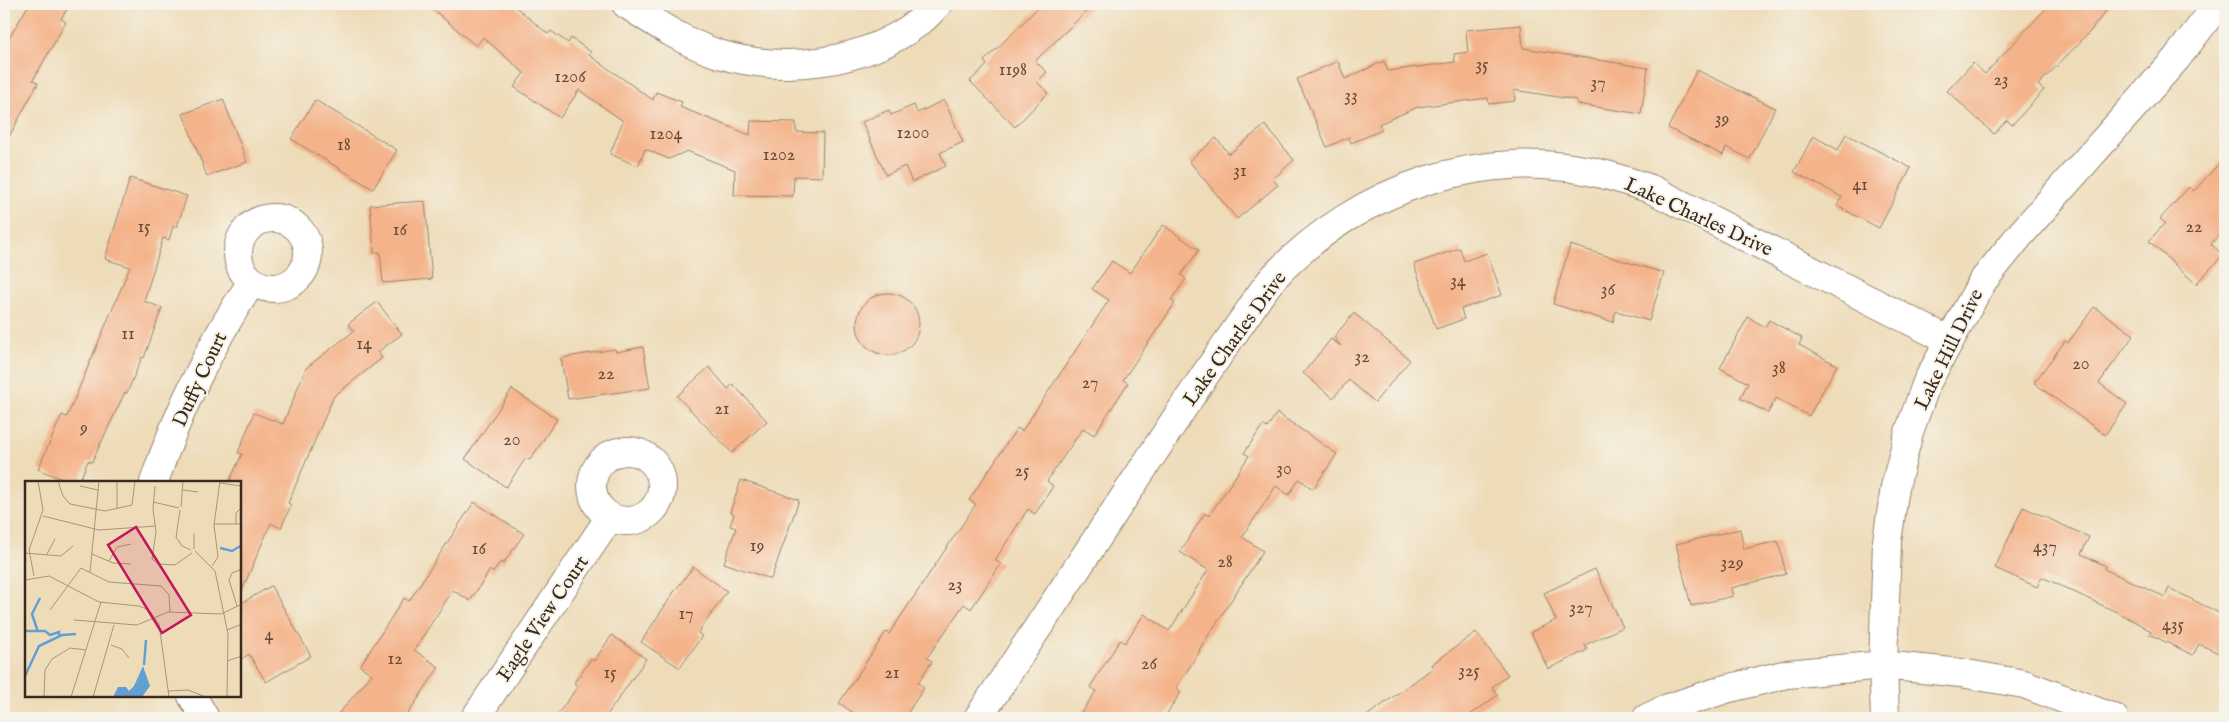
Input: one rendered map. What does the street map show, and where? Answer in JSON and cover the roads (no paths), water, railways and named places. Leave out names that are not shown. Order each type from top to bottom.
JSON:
[{"type":"street","points":[[626,4],[674,34],[718,54],[755,63],[795,65],[842,58],[882,44],[918,22],[938,4]]},
{"type":"street","name":"Lake Hill Drive","points":[[1885,718],[1883,665],[1887,541],[1895,487],[1909,432],[1927,382],[1948,340],[1982,282],[2020,235],[2176,59],[2218,4]]},
{"type":"street","name":"Lake Charles Drive","points":[[978,718],[1226,344],[1273,278],[1316,238],[1364,207],[1414,184],[1468,169],[1509,166],[1552,166],[1604,174],[1651,189],[1948,340]]},
{"type":"street","name":"Duffy Court","points":[[154,481],[161,461],[204,364],[228,318],[252,282]]},
{"type":"street","name":"Eagle View Court","points":[[475,718],[610,517]]},
{"type":"street","points":[[1647,718],[1668,708],[1726,689],[1787,674],[1883,665],[1961,673],[2024,684],[2114,718]]},
{"type":"street","points":[[193,697],[204,718]]}]
